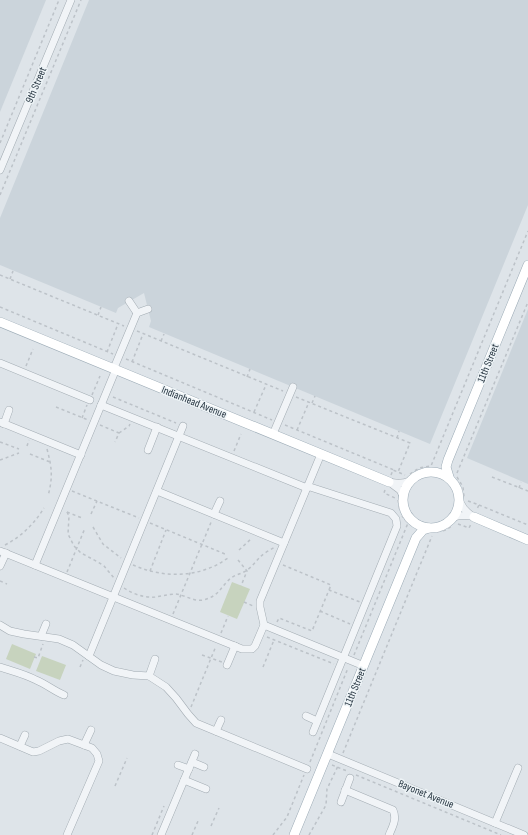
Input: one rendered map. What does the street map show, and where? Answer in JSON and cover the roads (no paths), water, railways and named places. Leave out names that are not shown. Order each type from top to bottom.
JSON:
[{"type":"main road","name":"11th Street","points":[[448,460],[528,265]]},
{"type":"main road","name":"Indianhead Avenue","points":[[0,322],[389,482]]},
{"type":"main road","points":[[429,528],[414,522],[409,517],[403,504],[405,488],[416,476],[422,473],[440,470],[445,466],[448,460]]},
{"type":"main road","points":[[448,460],[446,467],[449,477]]},
{"type":"main road","points":[[416,538],[423,530],[443,526],[448,523],[458,510],[460,502],[458,489],[454,482],[449,477],[435,471]]},
{"type":"main road","points":[[474,517],[528,540]]},
{"type":"main road","points":[[414,522],[417,532],[416,538]]},
{"type":"main road","name":"11th Street","points":[[294,835],[416,538]]},
{"type":"street","name":"9th Street","points":[[0,170],[71,0]]},
{"type":"street","points":[[129,302],[136,313]]},
{"type":"street","points":[[136,313],[148,309]]},
{"type":"street","points":[[35,565],[106,394],[136,313]]},
{"type":"street","points":[[0,363],[90,400]]},
{"type":"street","points":[[273,434],[291,391]]},
{"type":"street","points":[[101,405],[307,487],[391,513],[396,519],[397,526],[312,732]]},
{"type":"street","points":[[9,410],[2,423],[80,455]]},
{"type":"street","points":[[88,656],[183,426]]},
{"type":"street","points":[[148,450],[157,427]]},
{"type":"street","points":[[0,566],[3,550],[35,565],[218,640],[242,649],[252,649],[255,646],[264,625],[260,602],[321,454]]},
{"type":"street","points":[[389,482],[403,484],[410,481]]},
{"type":"street","points":[[389,482],[396,486],[403,496]]},
{"type":"street","points":[[157,491],[284,543]]},
{"type":"street","points":[[214,514],[220,500]]},
{"type":"street","points":[[460,502],[463,509],[474,517]]},
{"type":"street","points":[[454,517],[465,515],[474,517]]},
{"type":"street","points":[[43,637],[46,624]]},
{"type":"street","points":[[0,625],[10,631],[59,639],[101,665],[114,671],[132,675],[149,676],[166,687],[196,723],[307,769]]},
{"type":"street","points":[[264,625],[364,666]]},
{"type":"street","points":[[227,665],[235,646]]},
{"type":"street","points":[[149,676],[156,659]]},
{"type":"street","points":[[0,667],[28,676],[64,695]]},
{"type":"street","points":[[306,716],[317,721]]},
{"type":"street","points":[[216,732],[221,720]]},
{"type":"street","points":[[84,745],[91,730]]},
{"type":"street","points":[[20,746],[25,735]]},
{"type":"street","points":[[0,738],[33,752],[40,751],[59,741],[68,739],[92,748],[97,754],[99,761],[67,835]]},
{"type":"street","points":[[161,835],[195,754]]},
{"type":"street","name":"Bayonet Avenue","points":[[326,758],[340,760],[524,835]]},
{"type":"street","points":[[192,762],[204,767]]},
{"type":"street","points":[[178,765],[189,769]]},
{"type":"street","points":[[495,823],[518,768]]},
{"type":"street","points":[[341,802],[350,778]]},
{"type":"street","points":[[184,780],[206,789]]},
{"type":"street","points":[[345,790],[393,810],[395,820],[389,835]]}]
